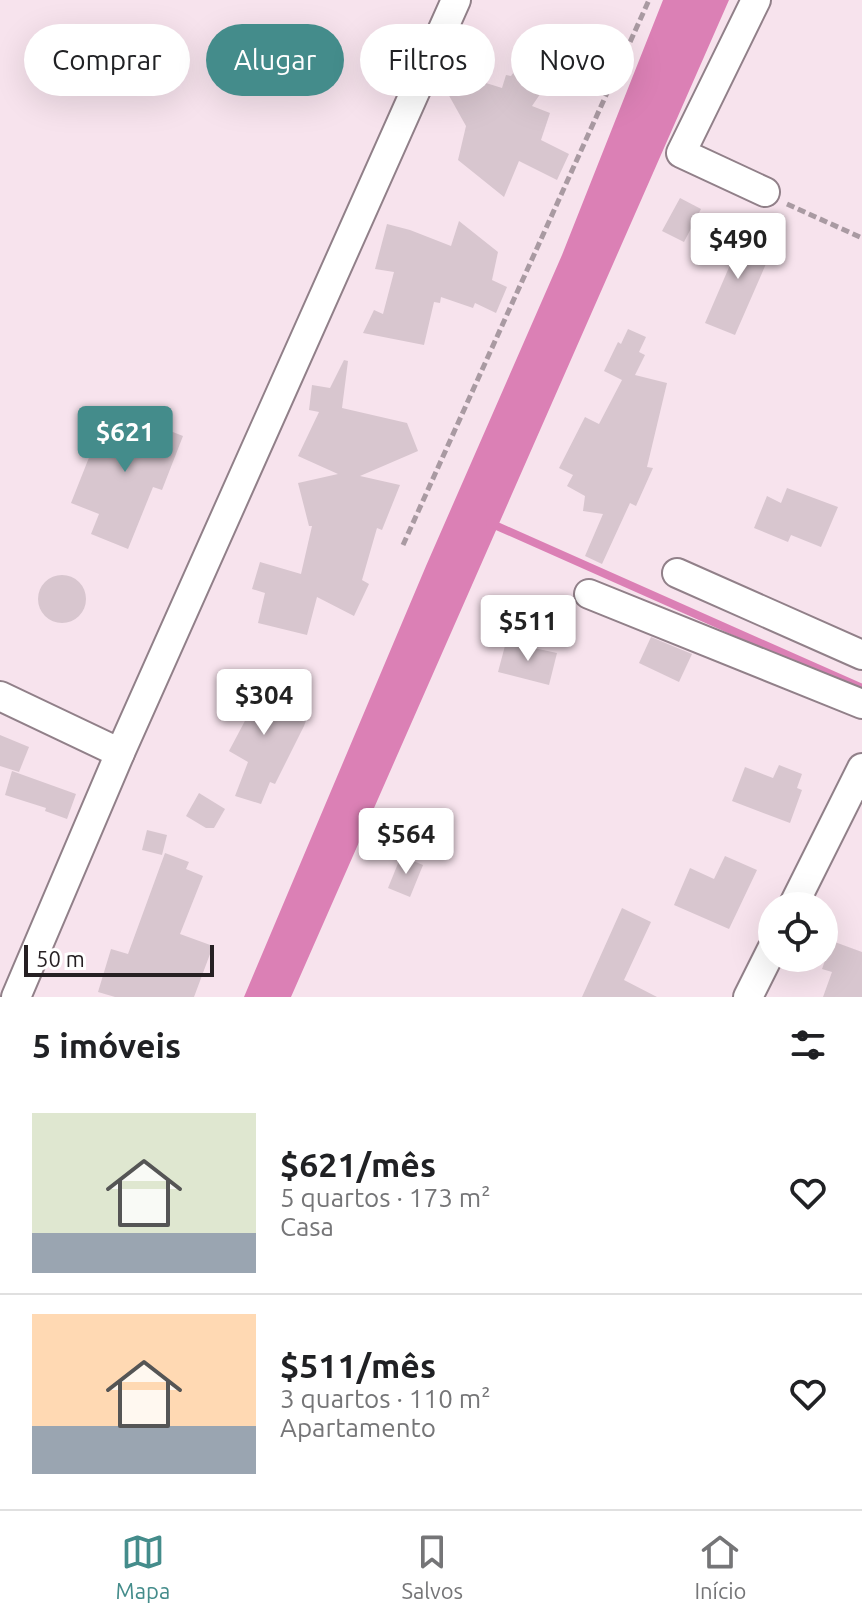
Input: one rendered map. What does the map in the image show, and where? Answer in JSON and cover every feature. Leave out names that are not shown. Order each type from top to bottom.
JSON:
[{"type":"street","points":[[16,997],[120,753],[456,0]]},
{"type":"street","points":[[756,0],[681,153],[765,192]]},
{"type":"street","points":[[677,573],[862,655]]},
{"type":"street","points":[[589,594],[862,704]]},
{"type":"street","points":[[0,696],[120,753]]},
{"type":"street","points":[[800,892],[862,768]]},
{"type":"street","points":[[748,997],[760,972]]},
{"type":"path","points":[[403,545],[649,0]]},
{"type":"path","points":[[765,192],[862,238]]},
{"type":"shaded area","points":[[663,0],[729,0],[291,997],[244,997],[426,566],[562,255],[625,96],[634,96],[634,73]]},
{"type":"building","points":[[506,75],[511,76],[511,96],[539,96],[532,106],[550,113],[541,140],[569,154],[557,180],[519,161],[504,197],[458,160],[466,126],[449,96],[495,96],[495,86],[502,88]]},
{"type":"building","points":[[680,198],[701,209],[684,242],[662,231]]},
{"type":"building","points":[[459,221],[498,252],[492,280],[507,287],[496,313],[475,303],[473,308],[441,297],[440,303],[434,302],[424,345],[363,333],[374,310],[383,314],[394,272],[375,269],[387,224],[451,246]]},
{"type":"building","points":[[736,228],[759,239],[757,243],[772,250],[735,335],[705,323],[730,265],[721,261]]},
{"type":"building","points":[[628,329],[646,337],[639,352],[645,355],[635,375],[667,383],[647,467],[653,468],[636,506],[630,503],[602,564],[585,556],[603,514],[583,511],[585,496],[567,486],[573,475],[559,468],[585,417],[599,424],[622,380],[604,371]]},
{"type":"building","points":[[344,360],[348,361],[342,408],[407,423],[418,451],[360,476],[400,485],[382,530],[377,528],[362,580],[369,584],[354,616],[317,597],[307,635],[258,623],[265,593],[252,589],[260,562],[301,574],[312,526],[309,526],[298,483],[338,474],[298,456],[319,412],[309,410],[312,385],[330,388]]},
{"type":"building","points":[[109,407],[183,436],[162,490],[153,487],[128,549],[91,534],[99,514],[71,503]]},
{"type":"building","points":[[787,488],[838,507],[821,547],[791,535],[788,542],[754,528],[767,496],[781,503]]},
{"type":"building","points":[[62,575],[79,582],[86,599],[79,616],[62,623],[45,616],[38,599],[45,582]]},
{"type":"building","points":[[651,637],[692,654],[679,682],[639,663]]},
{"type":"building","points":[[506,642],[557,653],[549,685],[498,672]]},
{"type":"building","points":[[237,678],[283,702],[284,699],[310,710],[275,784],[270,782],[261,804],[235,796],[248,762],[229,751],[247,717],[224,705]]},
{"type":"building","points":[[0,735],[29,747],[19,772],[0,766]]},
{"type":"building","points":[[779,765],[802,774],[797,788],[802,790],[790,823],[732,801],[745,767],[773,778]]},
{"type":"building","points":[[12,771],[76,794],[67,819],[45,811],[46,808],[5,795]]},
{"type":"building","points":[[199,793],[225,809],[214,828],[206,828],[186,816]]},
{"type":"building","points":[[147,830],[167,835],[162,855],[142,850]]},
{"type":"building","points":[[165,853],[189,862],[186,869],[203,876],[180,934],[213,946],[194,997],[115,997],[98,992],[111,949],[128,954]]},
{"type":"building","points":[[401,856],[423,865],[410,897],[388,888]]},
{"type":"building","points":[[725,856],[757,870],[729,929],[674,905],[690,868],[714,879]]},
{"type":"building","points":[[622,908],[651,922],[624,980],[657,997],[582,997]]},
{"type":"building","points":[[838,943],[862,952],[862,997],[823,997],[832,972],[838,972]]},
{"type":"waterway","points":[[490,523],[862,688]]}]
